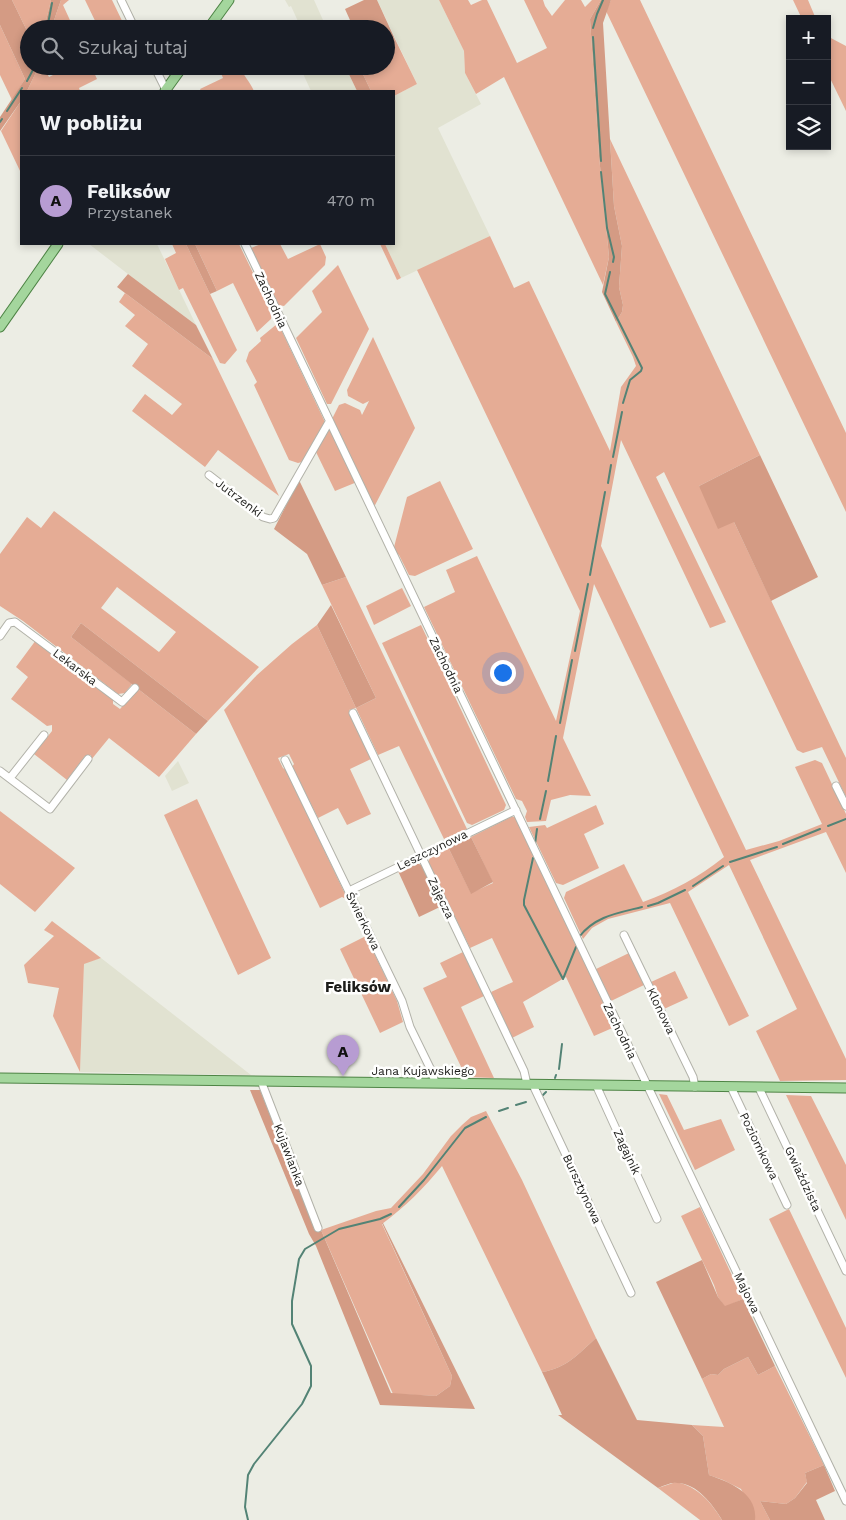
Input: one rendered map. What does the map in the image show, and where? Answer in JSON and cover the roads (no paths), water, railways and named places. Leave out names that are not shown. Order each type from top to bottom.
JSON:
[{"type":"main road","points":[[214,20],[228,0]]},
{"type":"main road","points":[[168,89],[177,75]]},
{"type":"main road","points":[[0,327],[57,245]]},
{"type":"main road","name":"Jana Kujawskiego","points":[[0,1078],[846,1088]]},
{"type":"street","points":[[121,0],[131,20]]},
{"type":"street","points":[[159,75],[168,89]]},
{"type":"street","name":"Zachodnia","points":[[245,245],[647,1086]]},
{"type":"street","name":"Jutrzenki","points":[[208,475],[262,517],[274,518],[329,422]]},
{"type":"street","name":"Lekarska","points":[[0,636],[12,622],[15,622],[122,702],[135,688]]},
{"type":"street","name":"Zajęcza","points":[[353,713],[530,1084]]},
{"type":"street","points":[[10,778],[44,735]]},
{"type":"street","points":[[0,771],[50,809],[88,759]]},
{"type":"street","name":"Świerkowa","points":[[285,760],[402,1001],[410,1027],[432,1072],[435,1083]]},
{"type":"street","points":[[836,786],[846,806]]},
{"type":"street","name":"Leszczynowa","points":[[348,891],[516,810]]},
{"type":"street","name":"Klonowa","points":[[624,935],[693,1077],[694,1087]]},
{"type":"street","name":"Kujawianka","points":[[261,1081],[318,1228]]},
{"type":"street","name":"Bursztynowa","points":[[530,1084],[632,1293]]},
{"type":"street","name":"Zagajnik","points":[[596,1085],[657,1219]]},
{"type":"street","name":"Majowa","points":[[647,1086],[846,1501]]},
{"type":"street","name":"Poziomkowa","points":[[731,1087],[787,1205]]},
{"type":"street","name":"Gwiaździsta","points":[[759,1088],[846,1271]]},
{"type":"waterway","points":[[593,28],[603,0]]},
{"type":"waterway","points":[[49,20],[52,3]]},
{"type":"waterway","points":[[593,37],[601,161]]},
{"type":"waterway","points":[[27,81],[30,75]]},
{"type":"waterway","points":[[7,111],[20,91]]},
{"type":"waterway","points":[[601,172],[607,228],[614,257],[613,262]]},
{"type":"waterway","points":[[610,272],[605,294],[642,368],[630,380],[623,403]]},
{"type":"waterway","points":[[613,457],[622,412]]},
{"type":"waterway","points":[[608,483],[611,465]]},
{"type":"waterway","points":[[590,575],[605,492]]},
{"type":"waterway","points":[[575,651],[588,584]]},
{"type":"waterway","points":[[560,723],[572,660]]},
{"type":"waterway","points":[[548,781],[556,736]]},
{"type":"waterway","points":[[540,819],[546,791]]},
{"type":"waterway","points":[[828,826],[846,819]]},
{"type":"waterway","points":[[535,844],[537,829]]},
{"type":"waterway","points":[[783,844],[820,829]]},
{"type":"waterway","points":[[730,862],[777,847]]},
{"type":"waterway","points":[[533,858],[524,905],[563,979]]},
{"type":"waterway","points":[[693,886],[723,866]]},
{"type":"waterway","points":[[648,906],[685,890]]},
{"type":"waterway","points":[[579,937],[592,924],[607,916],[642,907]]},
{"type":"waterway","points":[[563,979],[576,947]]},
{"type":"waterway","points":[[559,1069],[562,1044]]},
{"type":"waterway","points":[[543,1095],[546,1092]]},
{"type":"waterway","points":[[516,1105],[526,1102]]},
{"type":"waterway","points":[[499,1111],[508,1108]]},
{"type":"waterway","points":[[399,1207],[424,1180],[465,1128],[486,1117]]},
{"type":"waterway","points":[[248,1520],[245,1507],[248,1475],[254,1464],[302,1404],[311,1386],[311,1366],[292,1324],[292,1301],[299,1259],[305,1249],[339,1229],[380,1219],[391,1214]]},
{"type":"place","name":"Feliksów","points":[[343,1076]]},
{"type":"district","name":"Feliksów","points":[[358,987]]}]
